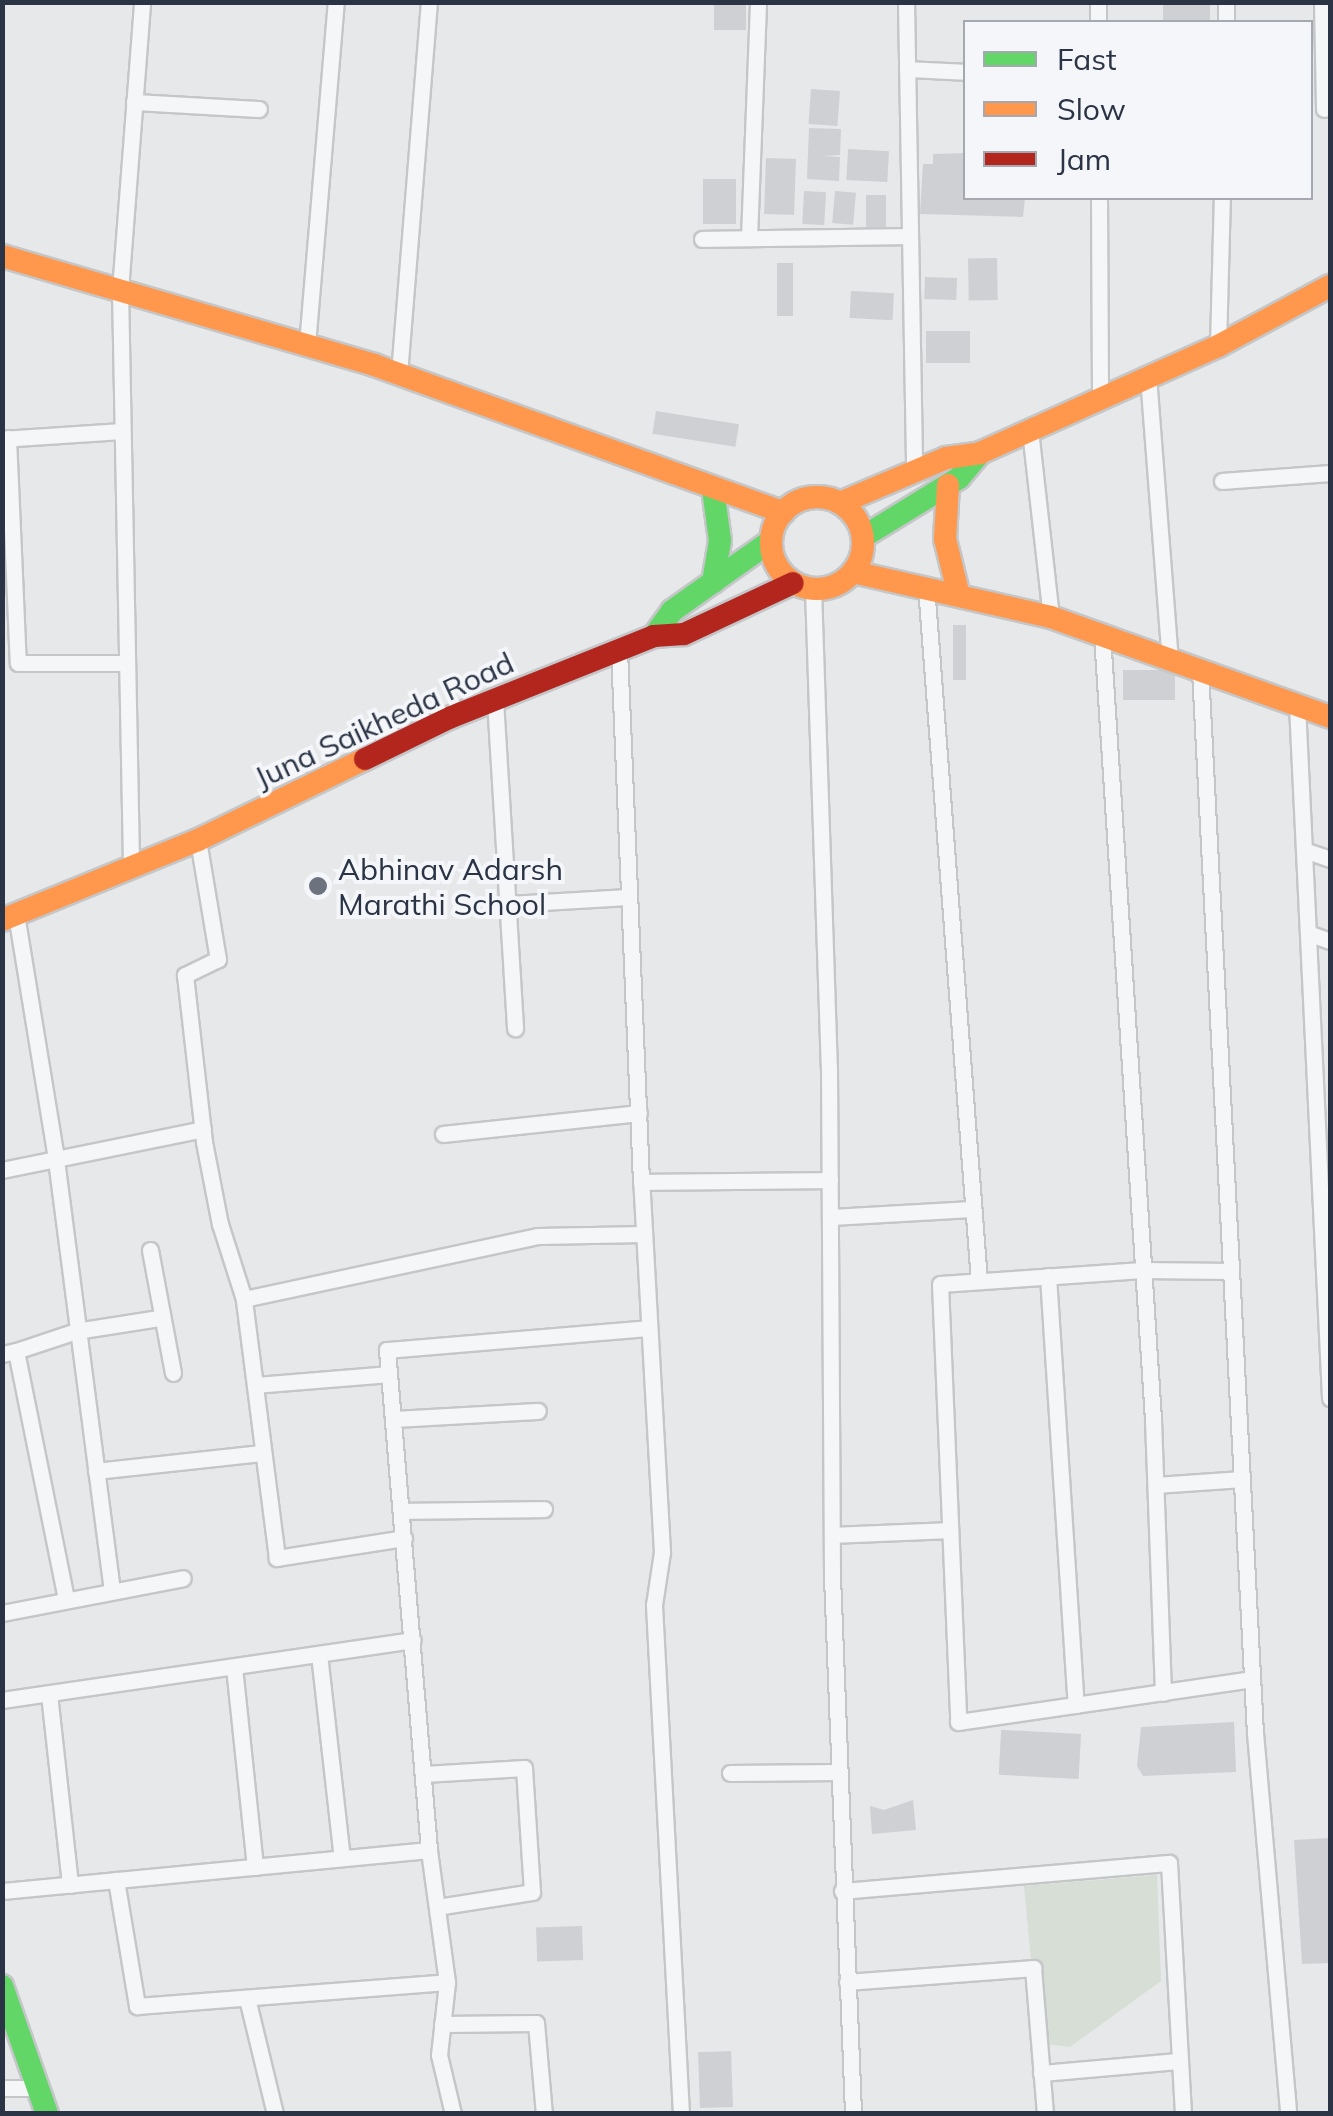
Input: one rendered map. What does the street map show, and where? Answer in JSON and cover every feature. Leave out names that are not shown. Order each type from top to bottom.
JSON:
[{"type":"main road","points":[[2,256],[399,374],[783,512]]},
{"type":"main road","points":[[654,636],[672,611],[771,541],[783,512],[810,498],[840,504],[914,473],[980,453],[1218,346],[1330,286]]},
{"type":"main road","points":[[853,572],[864,537],[948,485],[980,453]]},
{"type":"main road","points":[[948,485],[945,538],[958,592]]},
{"type":"main road","points":[[712,488],[720,529],[713,582]]},
{"type":"main road","points":[[840,504],[864,537]]},
{"type":"main road","points":[[771,541],[777,565],[803,586],[853,572],[958,592],[1051,617],[1330,717]]},
{"type":"main road","name":"Juna Saikheda Road","points":[[9,917],[132,862],[198,840],[495,700],[654,636],[684,634],[803,586]]},
{"type":"main road","points":[[2,1986],[47,2114]]},
{"type":"street","points":[[132,862],[120,290],[142,2]]},
{"type":"street","points":[[307,345],[336,2]]},
{"type":"street","points":[[399,374],[429,2]]},
{"type":"street","points":[[749,238],[758,2]]},
{"type":"street","points":[[906,2],[906,236],[914,473]]},
{"type":"street","points":[[1322,2],[1322,109]]},
{"type":"street","points":[[907,68],[963,72]]},
{"type":"street","points":[[134,102],[259,109]]},
{"type":"street","points":[[1099,200],[1100,396]]},
{"type":"street","points":[[1218,346],[1222,200]]},
{"type":"street","points":[[702,239],[906,236]]},
{"type":"street","points":[[1148,376],[1170,660]]},
{"type":"street","points":[[1030,430],[1051,617]]},
{"type":"street","points":[[122,431],[5,438],[18,663],[127,663]]},
{"type":"street","points":[[1222,481],[1330,473]]},
{"type":"street","points":[[803,586],[830,1180],[838,1772],[854,2114]]},
{"type":"street","points":[[926,586],[979,1281]]},
{"type":"street","points":[[1102,635],[1156,1485],[1163,1693]]},
{"type":"street","points":[[619,650],[641,1182],[662,1552],[654,1605],[681,2114]]},
{"type":"street","points":[[1200,670],[1252,1679],[1288,2114]]},
{"type":"street","points":[[495,700],[515,1028]]},
{"type":"street","points":[[1297,705],[1325,1168],[1330,1398]]},
{"type":"street","points":[[198,840],[218,959],[185,975],[203,1129],[220,1224],[244,1298],[277,1558],[404,1538]]},
{"type":"street","points":[[1304,850],[1330,858]]},
{"type":"street","points":[[508,904],[630,897]]},
{"type":"street","points":[[9,917],[56,1159],[112,1592]]},
{"type":"street","points":[[1308,933],[1330,941]]},
{"type":"street","points":[[443,1134],[639,1113]]},
{"type":"street","points":[[2,1170],[203,1129]]},
{"type":"street","points":[[641,1182],[830,1180]]},
{"type":"street","points":[[830,1217],[973,1209]]},
{"type":"street","points":[[244,1298],[538,1236],[644,1234]]},
{"type":"street","points":[[150,1250],[159,1318],[173,1373]]},
{"type":"street","points":[[1231,1271],[1142,1270],[940,1284],[958,1722],[1252,1679]]},
{"type":"street","points":[[1048,1276],[1076,1706]]},
{"type":"street","points":[[66,1600],[9,1352],[76,1331],[159,1318]]},
{"type":"street","points":[[453,2114],[439,2056],[447,1982],[429,1850],[387,1350],[650,1328]]},
{"type":"street","points":[[255,1385],[390,1374]]},
{"type":"street","points":[[393,1419],[538,1411]]},
{"type":"street","points":[[96,1471],[264,1453]]},
{"type":"street","points":[[1156,1485],[1242,1479]]},
{"type":"street","points":[[402,1511],[544,1509]]},
{"type":"street","points":[[832,1535],[950,1530]]},
{"type":"street","points":[[2,1613],[183,1578]]},
{"type":"street","points":[[2,1700],[413,1640]]},
{"type":"street","points":[[319,1654],[342,1858]]},
{"type":"street","points":[[234,1667],[255,1867]]},
{"type":"street","points":[[49,1694],[70,1885]]},
{"type":"street","points":[[424,1774],[524,1768],[532,1892],[437,1907]]},
{"type":"street","points":[[730,1774],[838,1772]]},
{"type":"street","points":[[2,1891],[429,1850]]},
{"type":"street","points":[[842,1890],[1169,1863],[1183,2114]]},
{"type":"street","points":[[116,1880],[138,2006],[447,1982]]},
{"type":"street","points":[[847,1982],[1033,1968],[1045,2114]]},
{"type":"street","points":[[247,1998],[275,2114]]},
{"type":"street","points":[[442,2024],[536,2023],[544,2114]]},
{"type":"street","points":[[1041,2072],[1178,2061]]},
{"type":"street","points":[[2,2088],[38,2088]]},
{"type":"shaded area","points":[[1157,1875],[1161,1981],[1070,2047],[1039,2043],[1024,1886]]},
{"type":"building","points":[[714,2],[746,2],[746,30],[714,30]]},
{"type":"building","points":[[1163,2],[1210,2],[1210,20],[1163,20]]},
{"type":"building","points":[[811,89],[840,91],[837,126],[809,124]]},
{"type":"building","points":[[809,128],[841,129],[840,155],[823,156],[840,157],[839,181],[807,179]]},
{"type":"building","points":[[848,149],[889,151],[887,182],[846,180]]},
{"type":"building","points":[[963,153],[963,200],[1025,200],[1023,217],[920,214],[923,164],[933,164],[933,154]]},
{"type":"building","points":[[766,158],[796,159],[794,215],[764,214]]},
{"type":"building","points":[[703,179],[736,179],[736,224],[703,224]]},
{"type":"building","points":[[804,191],[826,192],[824,225],[802,224]]},
{"type":"building","points":[[835,191],[856,193],[853,225],[832,223]]},
{"type":"building","points":[[866,195],[886,195],[886,227],[866,227]]},
{"type":"building","points":[[997,258],[998,300],[969,300],[968,259]]},
{"type":"building","points":[[777,263],[793,263],[793,316],[777,316]]},
{"type":"building","points":[[925,277],[957,278],[956,300],[924,299]]},
{"type":"building","points":[[851,291],[894,293],[893,320],[850,318]]},
{"type":"building","points":[[926,331],[970,331],[970,363],[926,363]]},
{"type":"building","points":[[656,411],[739,424],[735,447],[652,434]]},
{"type":"building","points":[[953,625],[966,625],[966,680],[953,680]]},
{"type":"building","points":[[1123,670],[1175,670],[1175,700],[1123,700]]},
{"type":"building","points":[[1234,1722],[1236,1772],[1143,1776],[1137,1766],[1141,1727]]},
{"type":"building","points":[[1001,1730],[1081,1734],[1079,1779],[999,1775]]},
{"type":"building","points":[[913,1800],[916,1830],[872,1834],[870,1806],[884,1810]]},
{"type":"building","points":[[1330,1838],[1330,1963],[1302,1964],[1294,1840]]},
{"type":"building","points":[[582,1926],[583,1960],[537,1962],[536,1928]]},
{"type":"building","points":[[731,2051],[733,2107],[700,2108],[698,2052]]},
{"type":"traffic: fast","points":[[863,537],[959,478],[980,453]]},
{"type":"traffic: fast","points":[[713,489],[720,541],[713,582]]},
{"type":"traffic: fast","points":[[654,636],[672,611],[771,541]]},
{"type":"traffic: fast","points":[[2,1986],[47,2114]]},
{"type":"traffic: slow","points":[[2,256],[374,365],[783,512]]},
{"type":"traffic: slow","points":[[840,503],[946,458],[980,453],[1218,346],[1330,286]]},
{"type":"traffic: slow","points":[[948,485],[945,539],[958,592]]},
{"type":"traffic: slow","points":[[817,497],[835,501],[849,511],[859,525],[863,543],[859,561],[849,575],[835,585],[817,589],[799,585],[785,575],[775,561],[771,543],[775,525],[785,511],[799,501],[817,497]]},
{"type":"traffic: slow","points":[[853,572],[1051,617],[1330,717]]},
{"type":"traffic: slow","points":[[2,920],[198,840],[365,759]]},
{"type":"traffic: jam","points":[[365,759],[449,718],[654,636],[684,634],[793,583]]},
{"type":"place","name":"Abhinav Adarsh Marathi School","points":[[318,886]]}]
